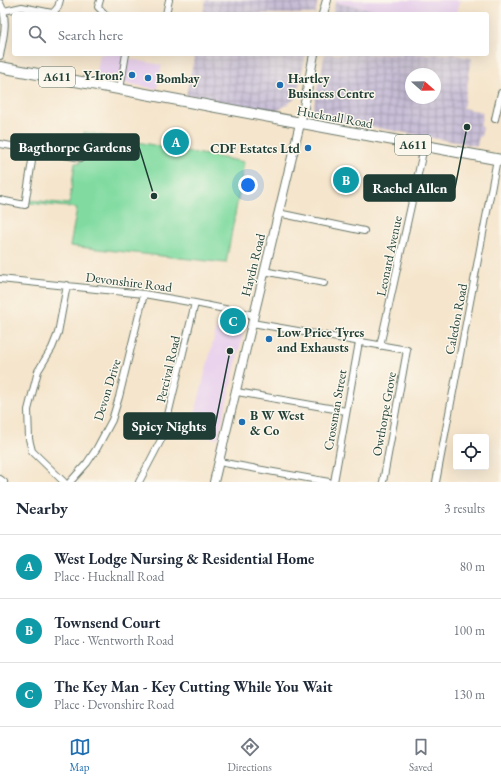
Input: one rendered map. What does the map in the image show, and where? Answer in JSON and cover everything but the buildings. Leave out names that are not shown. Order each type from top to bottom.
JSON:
[{"type":"main road","name":"Hucknall Road","points":[[0,66],[499,160]]},
{"type":"street","points":[[54,12],[58,7],[60,0]]},
{"type":"street","points":[[100,0],[98,8],[103,12]]},
{"type":"street","points":[[166,12],[169,0]]},
{"type":"street","points":[[324,12],[327,0]]},
{"type":"street","points":[[0,3],[4,11],[6,24],[0,56]]},
{"type":"street","points":[[4,11],[22,8],[42,12]]},
{"type":"street","points":[[120,89],[126,56]]},
{"type":"street","name":"Haydn Road","points":[[214,482],[237,392],[264,271],[300,123],[314,56]]},
{"type":"street","points":[[495,119],[501,93]]},
{"type":"street","points":[[0,144],[81,158]]},
{"type":"street","name":"Leonard Avenue","points":[[380,346],[424,147]]},
{"type":"street","name":"Caledon Road","points":[[436,482],[499,160]]},
{"type":"street","points":[[0,200],[25,204],[32,161]]},
{"type":"street","points":[[278,213],[364,231]]},
{"type":"street","points":[[264,271],[324,283]]},
{"type":"street","name":"Devonshire Road","points":[[0,279],[144,294],[195,303],[253,319],[359,342],[406,350]]},
{"type":"street","points":[[64,482],[32,451],[29,439],[28,410],[38,371],[52,348],[58,333],[67,285]]},
{"type":"street","name":"Devon Drive","points":[[70,482],[97,448],[112,420],[144,294]]},
{"type":"street","name":"Percival Road","points":[[139,482],[162,438],[195,303]]},
{"type":"street","name":"Crossman Street","points":[[334,482],[359,342]]},
{"type":"street","name":"Owthorpe Grove","points":[[383,482],[406,350]]},
{"type":"street","points":[[237,392],[346,411]]},
{"type":"street","points":[[219,462],[329,482]]},
{"type":"street","points":[[0,478],[4,482]]},
{"type":"shaded area","points":[[206,0],[318,0],[315,12],[203,12]]},
{"type":"shaded area","points":[[336,0],[460,0],[457,12],[388,12],[335,3]]},
{"type":"shaded area","points":[[335,3],[388,12],[333,12]]},
{"type":"shaded area","points":[[100,56],[124,56],[124,58],[162,65],[157,89],[96,77]]},
{"type":"shaded area","points":[[195,56],[306,56],[296,98],[276,112],[186,95]]},
{"type":"shaded area","points":[[325,56],[462,56],[472,58],[463,108],[483,112],[480,126],[483,127],[477,146],[318,117],[314,114],[313,109]]},
{"type":"shaded area","points":[[220,314],[242,318],[242,339],[218,439],[190,433]]},
{"type":"green space","points":[[84,132],[244,162],[226,263],[70,246],[77,208],[29,203],[30,200],[69,204],[75,163],[80,163]]},
{"type":"place","name":"Y-Iron?","points":[[132,75]]},
{"type":"place","name":"Bombay","points":[[148,78]]},
{"type":"place","name":"Hartley Business Centre","points":[[280,85]]},
{"type":"place","name":"Rachel Allen","points":[[467,127]]},
{"type":"place","name":"West Lodge Nursing & Residential Home","points":[[176,142]]},
{"type":"place","name":"CDF Estates Ltd","points":[[308,148]]},
{"type":"place","name":"Townsend Court","points":[[346,180]]},
{"type":"place","name":"Bagthorpe Gardens","points":[[154,196]]},
{"type":"place","name":"The Key Man - Key Cutting While You Wait","points":[[233,321]]},
{"type":"place","name":"Low Price Tyres and Exhausts","points":[[269,339]]},
{"type":"place","name":"Spicy Nights","points":[[230,351]]},
{"type":"place","name":"B W West & Co","points":[[242,422]]}]
